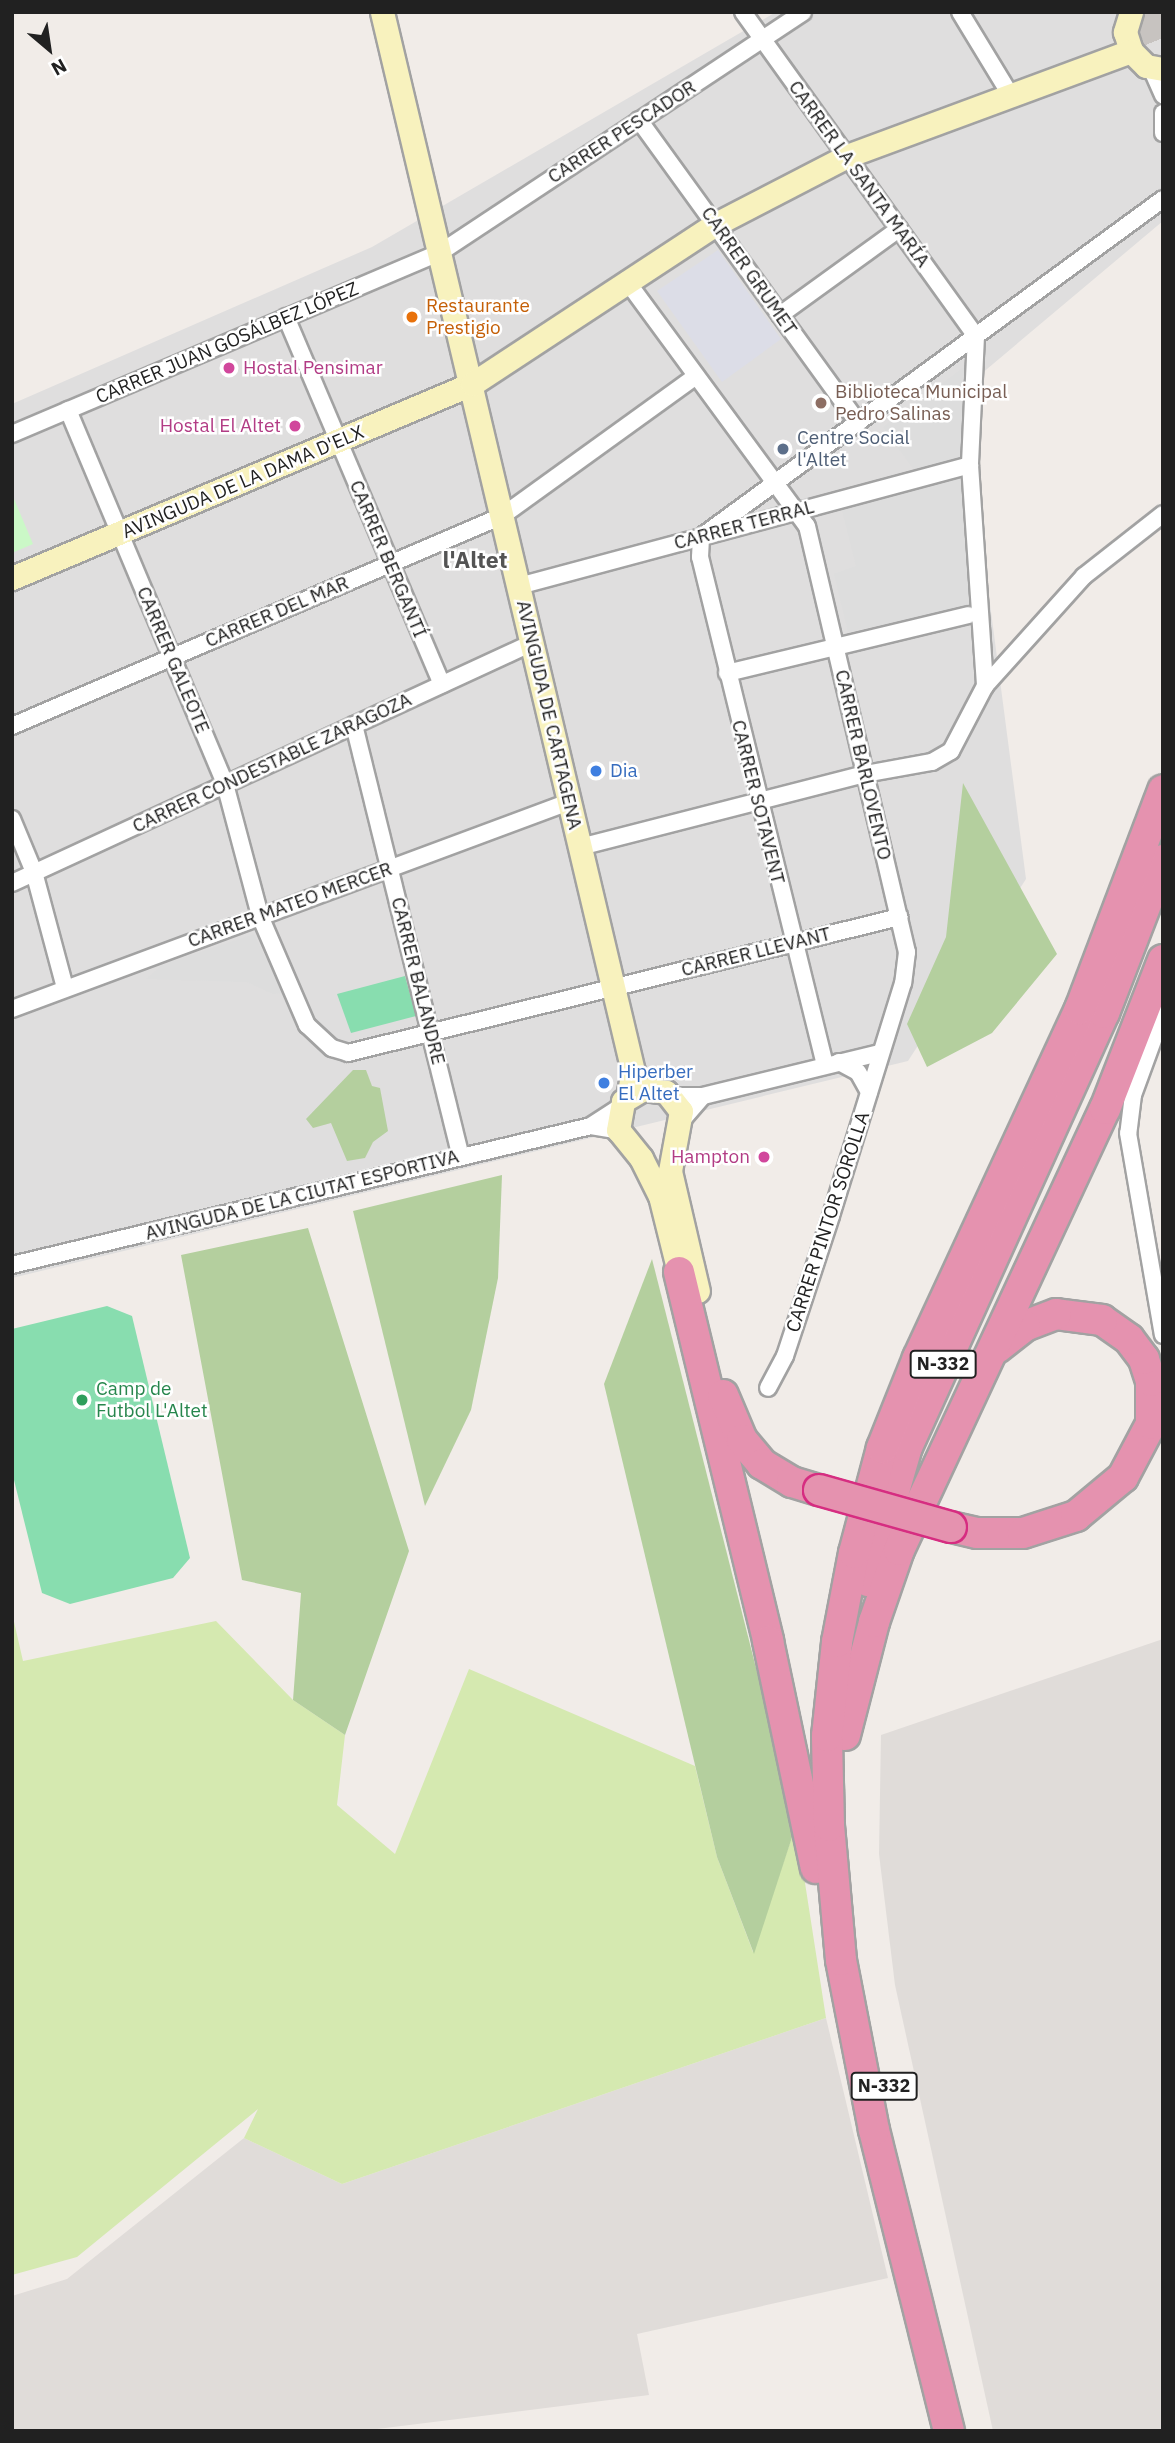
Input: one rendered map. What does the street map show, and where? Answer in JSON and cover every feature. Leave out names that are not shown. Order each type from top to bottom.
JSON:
[{"type":"highway","name":"N-332","points":[[949,2431],[874,2130],[841,1960],[829,1826],[827,1736],[837,1642],[866,1501],[919,1358],[1099,963],[1163,790]]},
{"type":"highway","name":"N-332","points":[[967,2431],[869,2015],[845,1839],[845,1735],[850,1666],[864,1595],[907,1447],[1104,1013],[1163,860]]},
{"type":"highway","points":[[845,1735],[885,1586],[922,1497],[1105,1109],[1163,960]]},
{"type":"highway","points":[[688,1281],[841,1960]]},
{"type":"highway","points":[[688,1281],[723,1395],[742,1440],[777,1474],[819,1490],[977,1533],[1023,1533],[1076,1516],[1123,1477],[1151,1424],[1151,1381],[1144,1359],[1129,1339],[1102,1320],[1056,1314],[1039,1319],[991,1353]]},
{"type":"main road","name":"AVINGUDA DE CARTAGENA","points":[[382,12],[428,196],[579,847],[634,1070]]},
{"type":"main road","points":[[1130,14],[1125,32],[1131,51],[1157,68]]},
{"type":"main road","name":"AVINGUDA DE LA DAMA D'ELX","points":[[12,578],[340,443],[472,384],[626,280],[716,224],[847,156],[1131,51]]},
{"type":"main road","points":[[634,1070],[662,1092],[682,1119],[673,1143],[672,1181],[688,1281],[660,1196],[617,1122],[634,1070]]},
{"type":"main road","points":[[624,1102],[662,1092]]},
{"type":"main road","points":[[627,1143],[654,1153],[673,1143]]},
{"type":"street","name":"CARRER LA SANTA MARÍA","points":[[743,12],[976,336]]},
{"type":"street","name":"CARRER PESCADOR","points":[[441,252],[803,12]]},
{"type":"street","points":[[960,12],[1011,96]]},
{"type":"street","points":[[1157,68],[1163,95]]},
{"type":"street","points":[[1163,113],[1163,133]]},
{"type":"street","name":"CARRER GRUMET","points":[[639,120],[858,424]]},
{"type":"street","points":[[701,537],[1163,199]]},
{"type":"street","points":[[780,315],[899,229]]},
{"type":"street","name":"CARRER JUAN GOSÁLBEZ LÓPEZ","points":[[12,434],[441,252]]},
{"type":"street","name":"CARRER BARLOVENTO","points":[[626,280],[807,526],[899,917],[907,968],[880,1053]]},
{"type":"street","name":"CARRER BERGANTÍ","points":[[286,317],[442,684]]},
{"type":"street","points":[[976,336],[970,464],[985,686]]},
{"type":"street","name":"CARRER DEL MAR","points":[[12,726],[502,516],[696,376]]},
{"type":"street","name":"CARRER GALEOTE","points":[[68,410],[225,784],[260,916],[307,1025],[332,1048]]},
{"type":"street","name":"CARRER TERRAL","points":[[519,586],[970,464]]},
{"type":"street","points":[[579,847],[865,774],[932,762],[951,751],[985,686],[1084,576],[1163,514]]},
{"type":"street","name":"CARRER SOTAVENT","points":[[701,537],[700,556],[793,943],[832,1063]]},
{"type":"street","points":[[727,673],[968,615]]},
{"type":"street","name":"CARRER CONDESTABLE ZARAGOZA","points":[[12,883],[532,643]]},
{"type":"street","name":"CARRER BALANDRE","points":[[354,725],[461,1157]]},
{"type":"street","name":"CARRER MATEO MERCER","points":[[12,1009],[569,802]]},
{"type":"street","points":[[12,819],[34,872],[65,988]]},
{"type":"street","name":"CARRER LLEVANT","points":[[332,1048],[348,1053],[431,1030],[899,917]]},
{"type":"street","points":[[1163,1013],[1133,1095],[1128,1133],[1163,1335]]},
{"type":"street","points":[[662,1092],[702,1096],[880,1053]]},
{"type":"street","name":"CARRER PINTOR SOROLLA","points":[[768,1388],[785,1356],[880,1053]]},
{"type":"street","points":[[832,1063],[858,1072],[869,1091]]},
{"type":"street","points":[[682,1119],[702,1096]]},
{"type":"street","points":[[591,1126],[624,1102]]},
{"type":"street","points":[[591,1126],[614,1130],[627,1143]]},
{"type":"street","name":"AVINGUDA DE LA CIUTAT ESPORTIVA","points":[[12,1265],[591,1126]]},
{"type":"shaded area","points":[[776,12],[1163,12],[1163,221],[962,390],[1026,879],[908,1061],[12,1278],[12,404],[372,247]]},
{"type":"shaded area","points":[[718,250],[781,339],[722,382],[657,291]]},
{"type":"shaded area","points":[[967,365],[978,604],[848,632],[834,574],[856,566],[838,495],[916,473],[883,427]]},
{"type":"shaded area","points":[[254,934],[283,993],[273,994],[247,982],[146,979],[162,965]]},
{"type":"shaded area","points":[[1163,1639],[1163,2431],[993,2431],[895,1985],[879,1854],[881,1735]]},
{"type":"shaded area","points":[[826,2018],[888,2278],[637,2334],[649,2395],[361,2431],[12,2431],[12,2296],[67,2279],[244,2138],[342,2184]]},
{"type":"green space","points":[[12,494],[33,544],[12,553]]},
{"type":"green space","points":[[963,783],[1057,954],[992,1033],[927,1067],[907,1024],[946,937]]},
{"type":"green space","points":[[405,976],[416,1016],[351,1033],[337,994]]},
{"type":"green space","points":[[353,1070],[366,1070],[372,1086],[380,1088],[388,1131],[373,1142],[365,1158],[347,1161],[331,1123],[313,1128],[306,1119]]},
{"type":"green space","points":[[502,1175],[498,1278],[471,1410],[425,1506],[353,1211]]},
{"type":"green space","points":[[308,1228],[409,1551],[345,1735],[293,1700],[301,1593],[242,1580],[181,1255]]},
{"type":"green space","points":[[652,1259],[796,1825],[754,1954],[717,1857],[604,1384]]},
{"type":"green space","name":"Camp de Futbol L'Altet","points":[[107,1306],[132,1316],[190,1558],[173,1578],[70,1604],[42,1593],[12,1472],[12,1329]]},
{"type":"green space","points":[[12,1613],[23,1661],[216,1621],[293,1700],[345,1735],[337,1805],[395,1854],[469,1669],[695,1766],[717,1857],[753,1952],[796,1825],[826,2018],[342,2184],[244,2138],[258,2109],[77,2257],[12,2275]]},
{"type":"tunnel","points":[[1147,12],[1163,50]]},
{"type":"place","name":"Restaurante Prestigio","points":[[412,317]]},
{"type":"place","name":"Hostal Pensimar","points":[[229,368]]},
{"type":"place","name":"Biblioteca Municipal Pedro Salinas","points":[[821,403]]},
{"type":"place","name":"Hostal El Altet","points":[[295,426]]},
{"type":"place","name":"Centre Social l'Altet","points":[[783,449]]},
{"type":"place","name":"Dia","points":[[596,771]]},
{"type":"place","name":"Hiperber El Altet","points":[[604,1083]]},
{"type":"place","name":"Hampton","points":[[764,1157]]},
{"type":"place","name":"Camp de Futbol L'Altet","points":[[82,1400]]},
{"type":"district","name":"l'Altet","points":[[475,559]]}]
